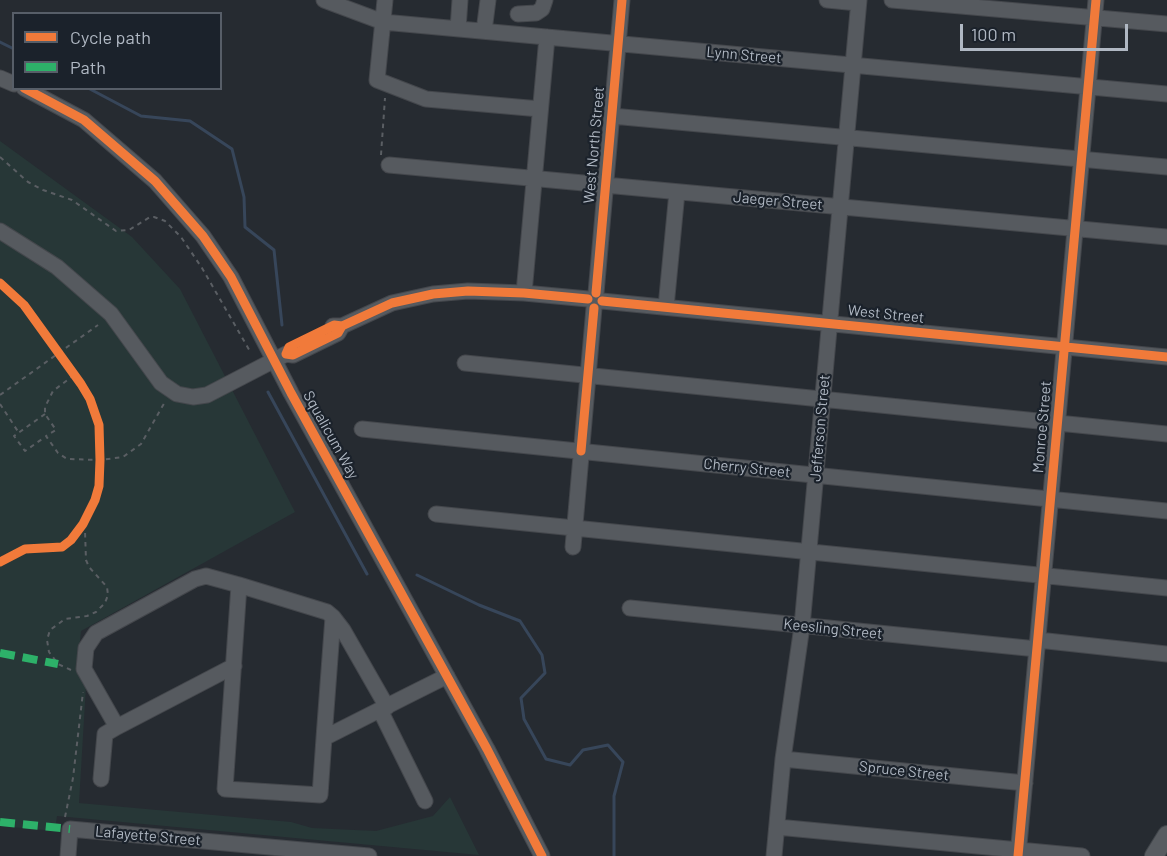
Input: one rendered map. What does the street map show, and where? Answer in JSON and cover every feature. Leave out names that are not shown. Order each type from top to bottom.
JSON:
[{"type":"main road","points":[[1154,856],[1167,835]]},
{"type":"street","name":"Lynn Street","points":[[324,0],[383,22],[1167,94]]},
{"type":"street","points":[[385,0],[382,82],[426,99],[540,109]]},
{"type":"street","points":[[458,29],[460,0]]},
{"type":"street","points":[[484,32],[488,0]]},
{"type":"street","points":[[516,34],[519,7],[536,13],[542,9],[545,0]]},
{"type":"street","name":"West North Street","points":[[573,547],[622,0]]},
{"type":"street","points":[[827,0],[858,1]]},
{"type":"street","points":[[892,0],[1167,24]]},
{"type":"street","name":"Monroe Street","points":[[1018,853],[1096,0]]},
{"type":"street","name":"Jefferson Street","points":[[774,856],[783,759],[802,626],[858,1]]},
{"type":"street","points":[[524,293],[547,37]]},
{"type":"street","name":"Squalicum Way","points":[[28,90],[84,120],[155,181],[203,236],[280,357],[542,856]]},
{"type":"street","points":[[612,116],[1167,167]]},
{"type":"street","name":"Jaeger Street","points":[[389,165],[1167,237]]},
{"type":"street","points":[[666,307],[677,192]]},
{"type":"street","name":"West Street","points":[[0,231],[57,267],[111,314],[161,383],[177,394],[193,397],[207,395],[280,357],[293,355],[338,333],[342,326],[392,303],[433,294],[468,291],[524,293],[1167,357]]},
{"type":"street","points":[[465,363],[1167,434]]},
{"type":"street","name":"Cherry Street","points":[[362,429],[1167,511]]},
{"type":"street","points":[[436,514],[1167,588]]},
{"type":"street","points":[[117,727],[84,669],[86,648],[92,636],[200,576],[215,578],[327,612],[333,617],[343,630],[383,708],[425,801]]},
{"type":"street","points":[[239,585],[225,789],[320,795],[333,617]]},
{"type":"street","name":"Keesling Street","points":[[630,608],[802,626],[1167,654]]},
{"type":"street","points":[[101,779],[105,734],[234,666]]},
{"type":"street","points":[[324,738],[447,676]]},
{"type":"street","name":"Spruce Street","points":[[783,759],[1024,783]]},
{"type":"street","points":[[777,827],[1018,853],[1082,856]]},
{"type":"street","name":"Lafayette Street","points":[[68,856],[70,829],[308,853],[369,856]]},
{"type":"path","points":[[382,82],[381,155],[389,165]]},
{"type":"path","points":[[0,157],[28,182],[72,200],[117,231],[129,230],[150,217],[165,221],[181,237],[202,268],[251,353]]},
{"type":"path","points":[[45,414],[14,436],[25,451],[56,430],[45,414],[46,402],[67,364],[98,325]]},
{"type":"path","points":[[52,343],[81,384]]},
{"type":"path","points":[[0,395],[67,364]]},
{"type":"path","points":[[46,436],[58,453],[67,459],[100,465],[123,457],[137,447],[168,398]]},
{"type":"path","points":[[0,404],[19,432]]},
{"type":"path","points":[[100,449],[100,465]]},
{"type":"path","points":[[78,531],[87,518]]},
{"type":"shaded area","points":[[0,141],[132,237],[180,289],[295,512],[81,631],[77,670],[86,686],[79,803],[291,822],[312,828],[376,831],[433,816],[450,797],[479,855],[57,816],[55,831],[0,826]]},
{"type":"waterway","points":[[0,42],[12,48]]},
{"type":"waterway","points":[[92,90],[141,116],[190,121],[232,149],[244,197],[245,227],[274,250],[282,325]]},
{"type":"waterway","points":[[268,392],[367,574]]},
{"type":"waterway","points":[[417,575],[479,605],[520,621],[542,655],[545,673],[521,698],[524,719],[546,759],[570,765],[583,750],[608,745],[623,762],[614,796],[614,856]]},
{"type":"marked path","points":[[0,653],[58,664]]},
{"type":"marked path","points":[[0,822],[70,829]]},
{"type":"cycle path","points":[[596,293],[622,0]]},
{"type":"cycle path","points":[[1018,856],[1096,0]]},
{"type":"cycle path","points":[[28,90],[84,120],[155,181],[203,236],[231,277],[291,393],[487,749],[542,856]]},
{"type":"cycle path","points":[[0,283],[24,305],[90,399],[99,425],[100,460],[99,486],[95,500],[83,524],[71,540],[62,547],[25,549],[0,562]]},
{"type":"cycle path","points":[[342,326],[338,333],[293,355],[286,354],[289,347],[334,325],[342,326],[392,303],[433,294],[468,291],[588,299]]},
{"type":"cycle path","points":[[602,301],[1167,357]]},
{"type":"cycle path","points":[[581,451],[594,308]]}]
